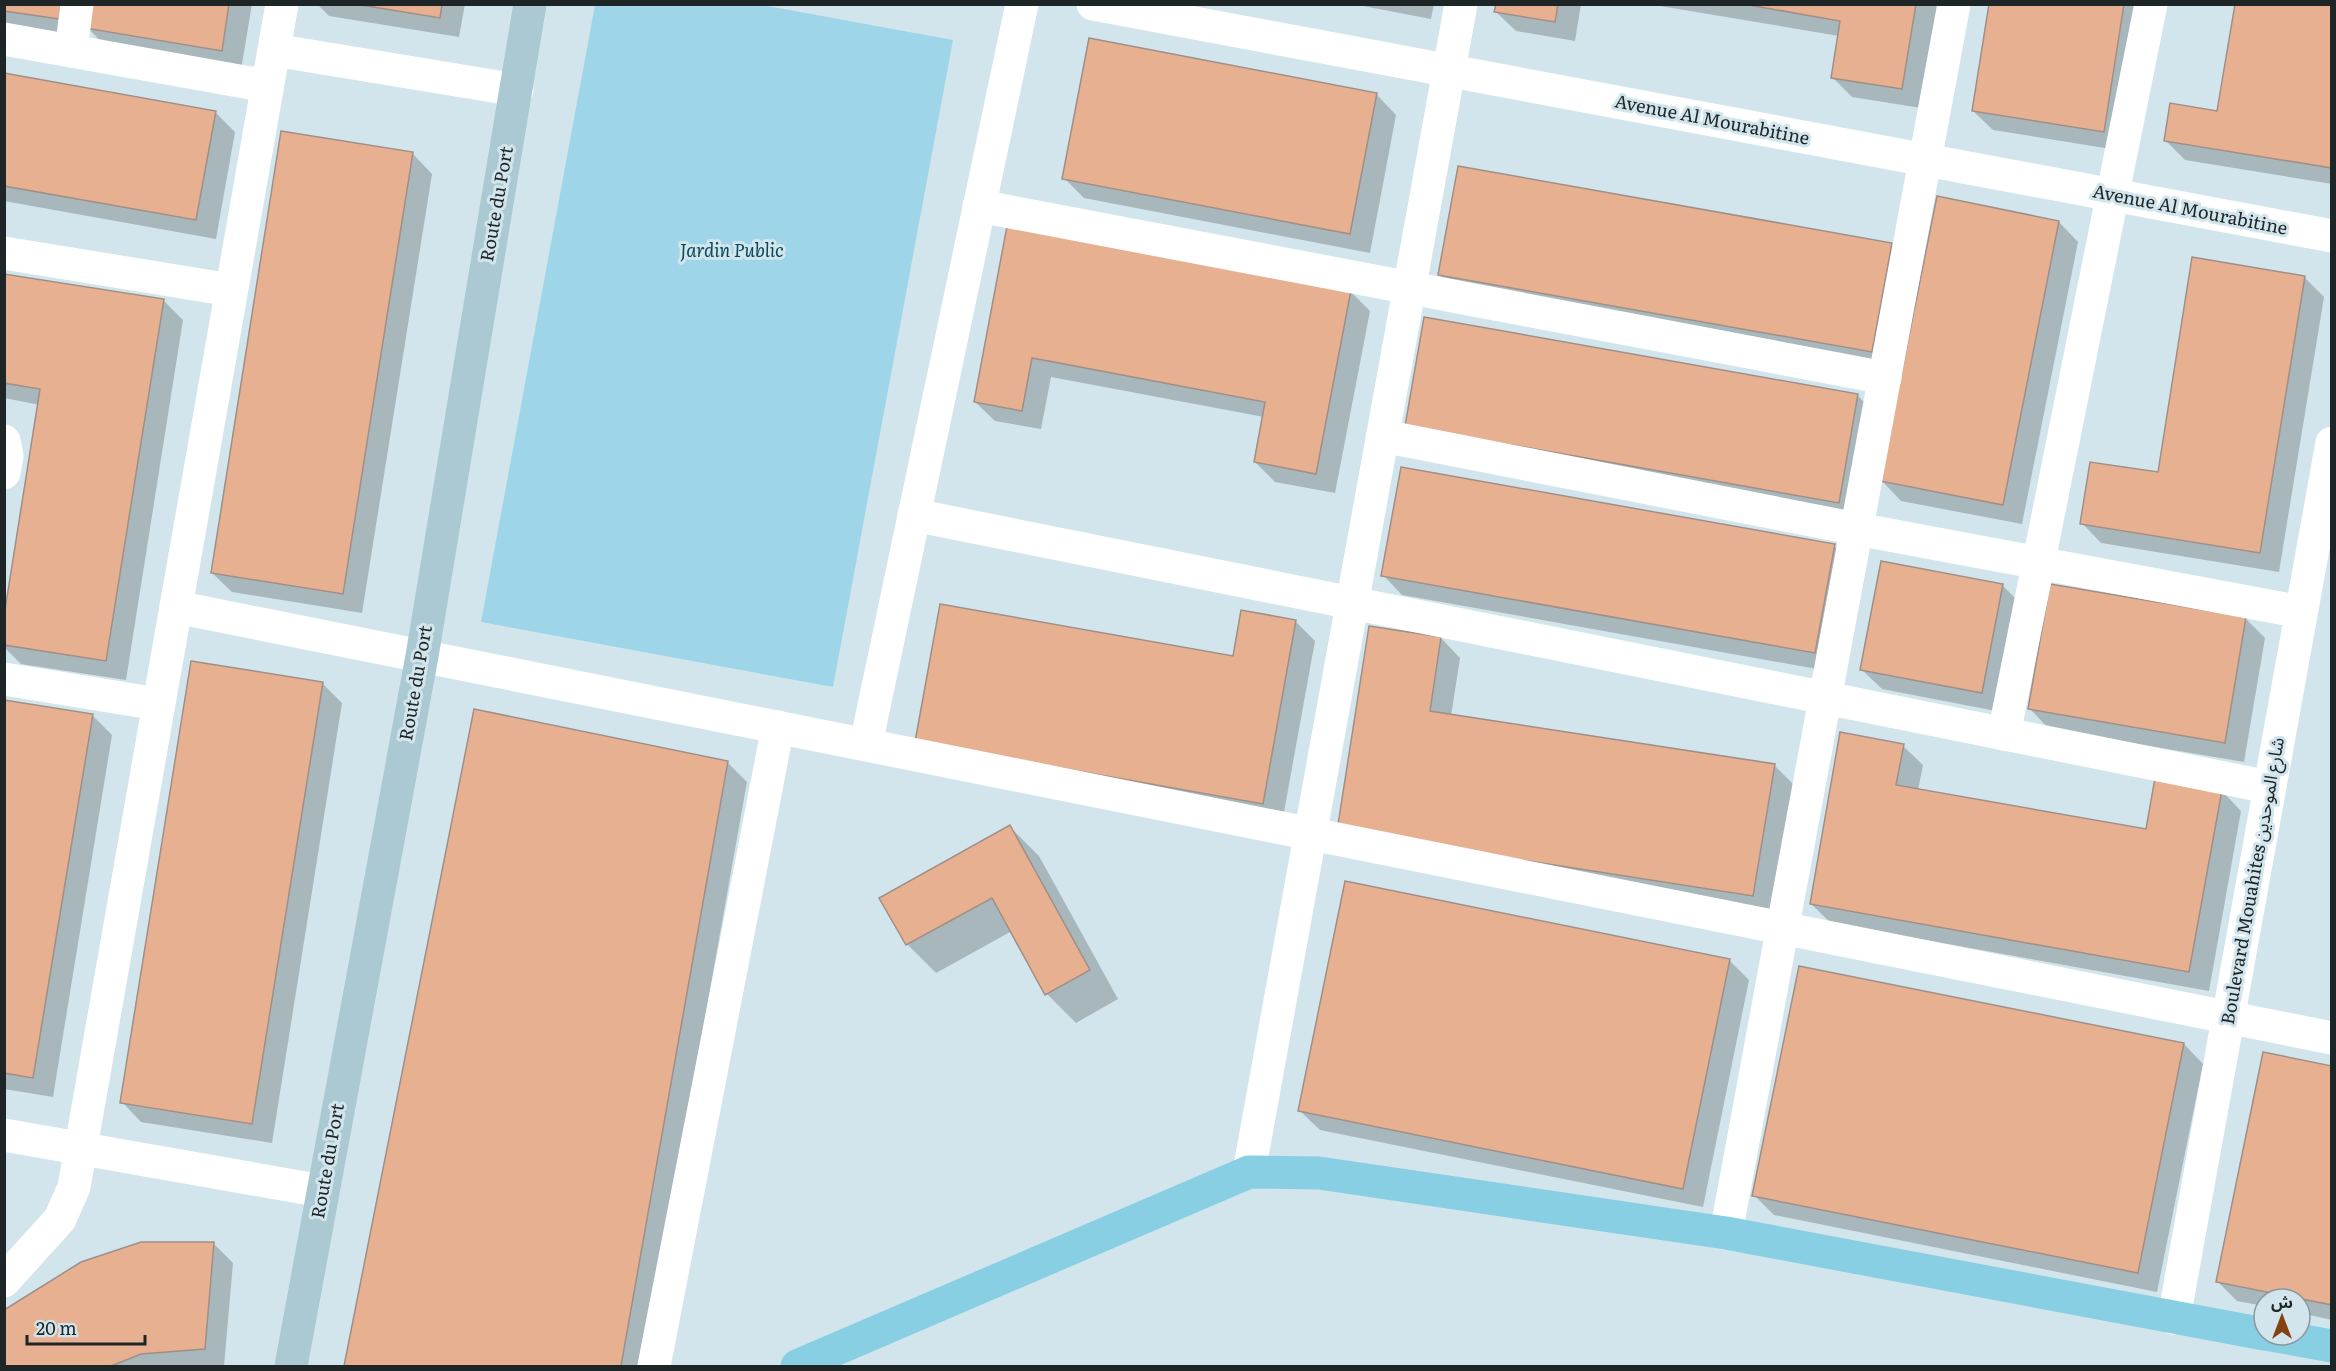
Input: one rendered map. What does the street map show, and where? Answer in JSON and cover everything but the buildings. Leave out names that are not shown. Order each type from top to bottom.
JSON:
[{"type":"main road","points":[[796,1366],[1249,1172],[1319,1173],[1726,1233],[2252,1332]]},
{"type":"main road","points":[[2312,1343],[2331,1346]]},
{"type":"street","points":[[71,51],[77,4]]},
{"type":"street","points":[[4,1281],[60,1219],[74,1187],[282,4]]},
{"type":"street","name":"Route du Port","points":[[290,1364],[422,656],[531,4]]},
{"type":"street","points":[[866,744],[1022,4]]},
{"type":"street","name":"Avenue Al Mourabitine","points":[[1093,4],[1196,14],[1449,71],[2331,236]]},
{"type":"street","points":[[1249,1172],[1461,4]]},
{"type":"street","points":[[1726,1233],[1954,4]]},
{"type":"street","points":[[2004,734],[2151,4]]},
{"type":"street","points":[[4,39],[267,86]]},
{"type":"street","points":[[274,50],[517,90]]},
{"type":"street","points":[[979,206],[1885,378]]},
{"type":"street","points":[[4,253],[231,290]]},
{"type":"street","points":[[1383,436],[1857,529],[2301,612]]},
{"type":"street","points":[[4,441],[7,456],[4,473]]},
{"type":"street","name":"Boulevard Mouahites شارع الموحدين","points":[[2174,1318],[2331,443]]},
{"type":"street","points":[[914,515],[2269,787]]},
{"type":"street","points":[[176,607],[2331,1038]]},
{"type":"street","points":[[4,679],[158,704]]},
{"type":"street","points":[[654,1366],[778,727]]},
{"type":"street","points":[[4,1135],[322,1191]]},
{"type":"green space","name":"Jardin Public","points":[[595,5],[762,5],[953,40],[833,687],[481,622]]}]
